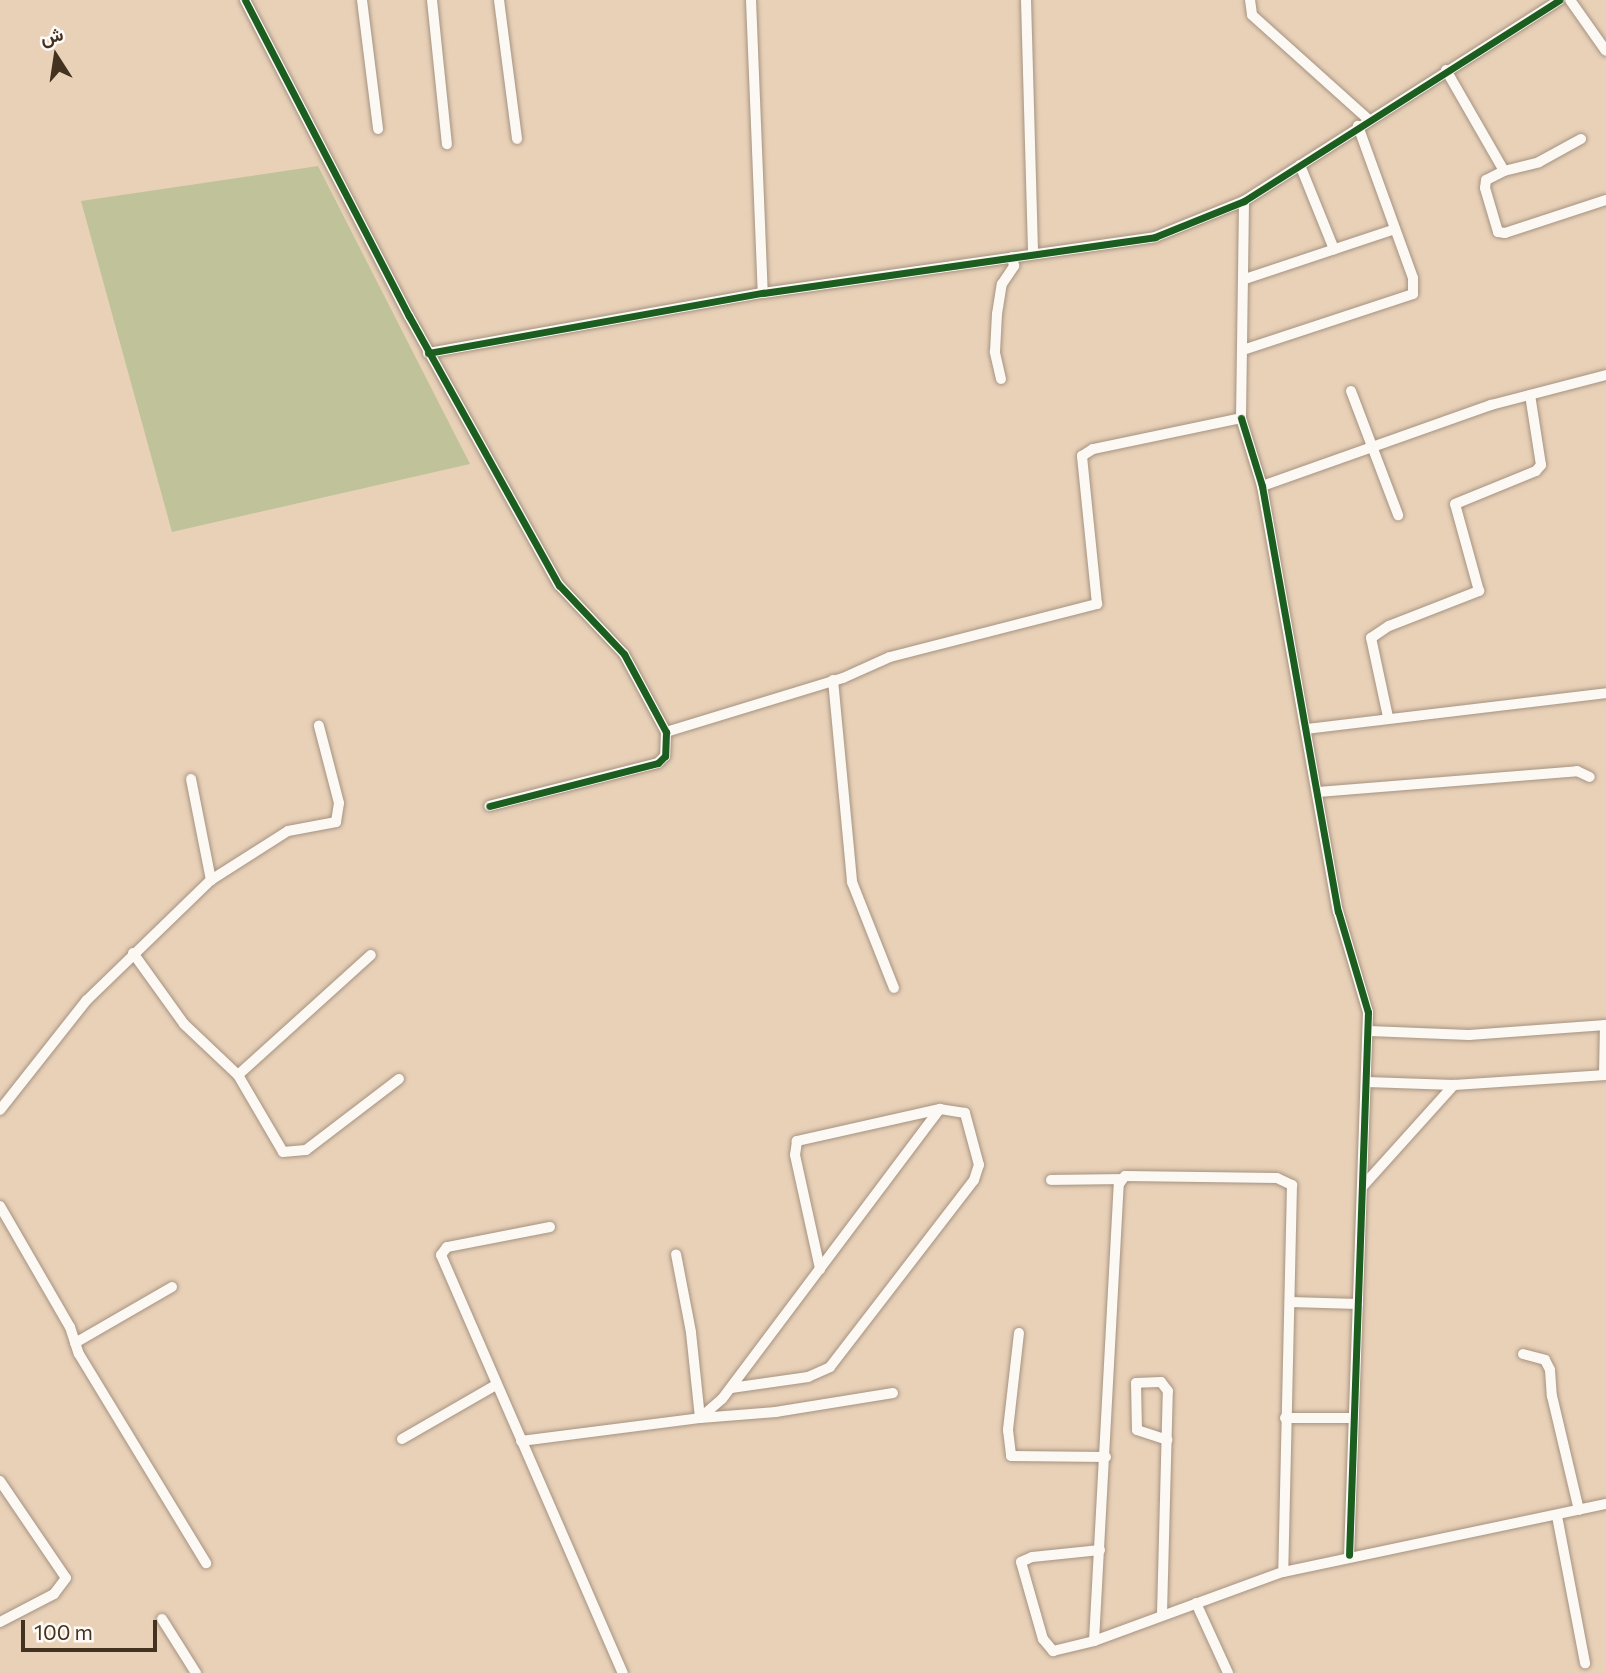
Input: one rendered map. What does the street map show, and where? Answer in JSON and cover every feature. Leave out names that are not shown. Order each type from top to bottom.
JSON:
[{"type":"street","points":[[244,0],[428,353],[565,595],[624,654],[666,733],[665,756],[658,763],[489,806]]},
{"type":"street","points":[[362,0],[378,129]]},
{"type":"street","points":[[432,0],[447,144]]},
{"type":"street","points":[[499,0],[517,139]]},
{"type":"street","points":[[751,0],[763,293]]},
{"type":"street","points":[[1026,0],[1033,254]]},
{"type":"street","points":[[1250,0],[1252,15],[1368,119]]},
{"type":"street","points":[[428,353],[763,293],[1155,237],[1244,201],[1446,70],[1495,44],[1559,0]]},
{"type":"street","points":[[1570,0],[1606,51]]},
{"type":"street","points":[[1446,70],[1504,171]]},
{"type":"street","points":[[1243,350],[1413,294],[1413,278],[1358,126]]},
{"type":"street","points":[[1581,139],[1539,162],[1504,171],[1486,180],[1485,188],[1498,232],[1505,233],[1606,200]]},
{"type":"street","points":[[1300,165],[1334,249]]},
{"type":"street","points":[[1244,201],[1241,418],[1262,486],[1338,911],[1364,987],[1369,1031],[1349,1556]]},
{"type":"street","points":[[1245,279],[1395,229]]},
{"type":"street","points":[[1002,379],[995,352],[997,314],[1002,284],[1014,266],[1012,257]]},
{"type":"street","points":[[1262,486],[1531,395],[1606,375]]},
{"type":"street","points":[[1351,391],[1375,446],[1398,515]]},
{"type":"street","points":[[1388,717],[1371,638],[1390,626],[1479,591],[1455,504],[1536,471],[1541,465],[1531,395]]},
{"type":"street","points":[[666,733],[834,680],[890,657],[1095,607],[1097,592],[1082,456],[1093,449],[1241,418]]},
{"type":"street","points":[[834,680],[852,882],[894,988]]},
{"type":"street","points":[[1306,729],[1388,717],[1606,693]]},
{"type":"street","points":[[0,1110],[71,1017],[133,953],[211,880],[288,831],[336,822],[340,803],[319,726]]},
{"type":"street","points":[[1318,792],[1577,771],[1590,777]]},
{"type":"street","points":[[191,779],[211,880]]},
{"type":"street","points":[[133,953],[184,1024],[238,1075],[277,1148],[290,1154],[306,1150],[398,1079]]},
{"type":"street","points":[[238,1075],[371,955]]},
{"type":"street","points":[[1367,1082],[1454,1085],[1605,1075],[1606,1025],[1469,1035],[1369,1031]]},
{"type":"street","points":[[1363,1186],[1454,1085]]},
{"type":"street","points":[[731,1388],[808,1377],[830,1367],[974,1181],[979,1165],[969,1119],[959,1109],[940,1109],[797,1141],[795,1155],[820,1269]]},
{"type":"street","points":[[700,1418],[731,1388],[940,1109]]},
{"type":"street","points":[[1051,1180],[1121,1180],[1133,1175],[1289,1181],[1290,1302],[1284,1418],[1283,1572]]},
{"type":"street","points":[[1094,1642],[1121,1180]]},
{"type":"street","points":[[0,1206],[75,1343],[206,1563]]},
{"type":"street","points":[[550,1227],[442,1251],[496,1385],[623,1673]]},
{"type":"street","points":[[676,1254],[691,1332],[700,1418]]},
{"type":"street","points":[[75,1343],[172,1287]]},
{"type":"street","points":[[1290,1302],[1357,1304]]},
{"type":"street","points":[[1019,1333],[1008,1430],[1011,1456],[1106,1457]]},
{"type":"street","points":[[1523,1354],[1545,1360],[1550,1370],[1552,1396],[1579,1510]]},
{"type":"street","points":[[1162,1614],[1167,1440],[1166,1384],[1134,1384],[1137,1430],[1167,1440]]},
{"type":"street","points":[[402,1439],[496,1385]]},
{"type":"street","points":[[521,1441],[700,1418],[788,1411],[892,1393]]},
{"type":"street","points":[[1284,1418],[1353,1418]]},
{"type":"street","points":[[0,1481],[66,1578],[54,1594],[0,1622]]},
{"type":"street","points":[[1100,1550],[1032,1557],[1021,1566],[1050,1650],[1094,1642],[1162,1614],[1283,1572],[1606,1504]]},
{"type":"street","points":[[1557,1516],[1585,1663]]},
{"type":"street","points":[[1196,1603],[1228,1673]]},
{"type":"street","points":[[162,1619],[196,1673]]},
{"type":"green space","points":[[318,166],[470,464],[172,532],[81,201]]},
{"type":"cycle path","points":[[245,0],[409,316],[559,585],[624,654],[666,732],[665,756],[658,763],[489,806]]},
{"type":"cycle path","points":[[428,353],[763,293],[1155,237],[1244,201],[1559,0]]},
{"type":"cycle path","points":[[1241,418],[1262,486],[1338,911],[1368,1012],[1349,1555]]}]
